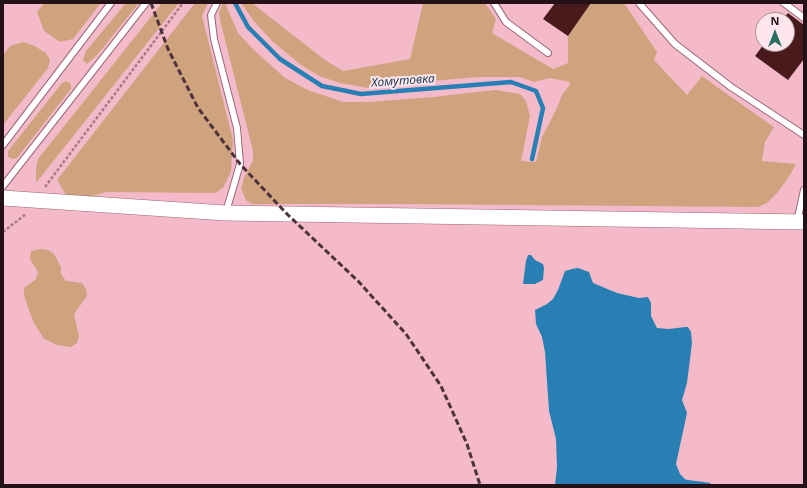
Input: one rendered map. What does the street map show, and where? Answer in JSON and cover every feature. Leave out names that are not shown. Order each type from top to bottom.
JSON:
[{"type":"street","points":[[3,198],[225,213],[801,222]]},
{"type":"lane","points":[[3,145],[111,3]]},
{"type":"lane","points":[[3,186],[146,3]]},
{"type":"lane","points":[[217,3],[211,15],[214,39],[237,128],[240,164],[225,213]]},
{"type":"lane","points":[[494,3],[506,22],[548,53]]},
{"type":"lane","points":[[639,3],[675,44],[731,87],[804,135]]},
{"type":"lane","points":[[784,3],[804,18]]},
{"type":"lane","points":[[801,222],[804,190]]},
{"type":"path","points":[[3,232],[24,216],[34,200],[50,181],[184,3]]},
{"type":"shaded area","points":[[44,3],[101,3],[73,39],[60,42],[44,31],[37,12]]},
{"type":"shaded area","points":[[126,3],[139,3],[98,54],[87,64],[83,60],[86,51]]},
{"type":"shaded area","points":[[162,3],[179,3],[36,183],[38,159]]},
{"type":"shaded area","points":[[195,3],[208,3],[202,16],[233,140],[231,172],[223,188],[215,193],[106,192],[86,198],[66,195],[57,180]]},
{"type":"shaded area","points":[[223,3],[225,3],[238,33],[254,50],[285,78],[308,90],[343,102],[369,102],[433,97],[495,90],[520,94],[526,101],[530,116],[521,161],[536,162],[542,137],[562,95],[569,86],[570,82],[550,78],[534,82],[520,77],[479,77],[406,83],[368,88],[340,83],[319,76],[301,65],[272,41],[253,20],[241,3],[252,3],[325,60],[343,71],[410,59],[423,3],[485,3],[496,19],[492,33],[553,69],[568,63],[568,36],[591,3],[624,3],[657,52],[654,60],[687,95],[702,76],[774,127],[765,142],[762,161],[796,164],[778,192],[767,203],[758,207],[252,204],[246,200],[241,189],[244,178],[253,160],[253,151],[220,20],[219,12]]},
{"type":"shaded area","points":[[23,42],[33,45],[46,53],[50,60],[48,68],[3,125],[3,55],[10,46]]},
{"type":"shaded area","points":[[67,81],[71,84],[71,89],[17,158],[13,159],[8,157],[8,151],[62,83]]},
{"type":"shaded area","points":[[40,249],[48,250],[54,254],[61,267],[61,274],[66,281],[82,283],[86,289],[87,296],[74,314],[79,336],[77,343],[71,347],[57,345],[44,339],[34,323],[24,295],[24,288],[36,279],[38,272],[30,259],[31,251]]},
{"type":"water","points":[[528,255],[531,255],[535,260],[543,264],[544,268],[543,280],[535,284],[523,284]]},
{"type":"water","points":[[578,268],[589,272],[593,283],[617,293],[639,298],[648,297],[651,303],[651,316],[657,328],[669,329],[688,327],[691,332],[692,343],[687,383],[682,400],[687,413],[676,464],[680,474],[686,480],[684,485],[555,485],[557,467],[556,439],[549,411],[545,352],[542,337],[536,324],[535,310],[553,299],[565,271]]},
{"type":"building","points":[[555,3],[591,3],[568,36],[543,19]]},
{"type":"building","points":[[795,18],[804,25],[804,59],[788,80],[755,56],[758,52],[795,52]]},
{"type":"waterway","name":"Хомутовка","points":[[235,3],[248,27],[280,59],[322,86],[361,94],[511,82],[536,91],[543,108],[532,159]]},
{"type":"waterway","points":[[686,482],[709,485]]},
{"type":"railway","points":[[151,3],[168,49],[198,108],[240,164],[287,214],[358,281],[406,334],[441,386],[467,444],[480,485]]}]
